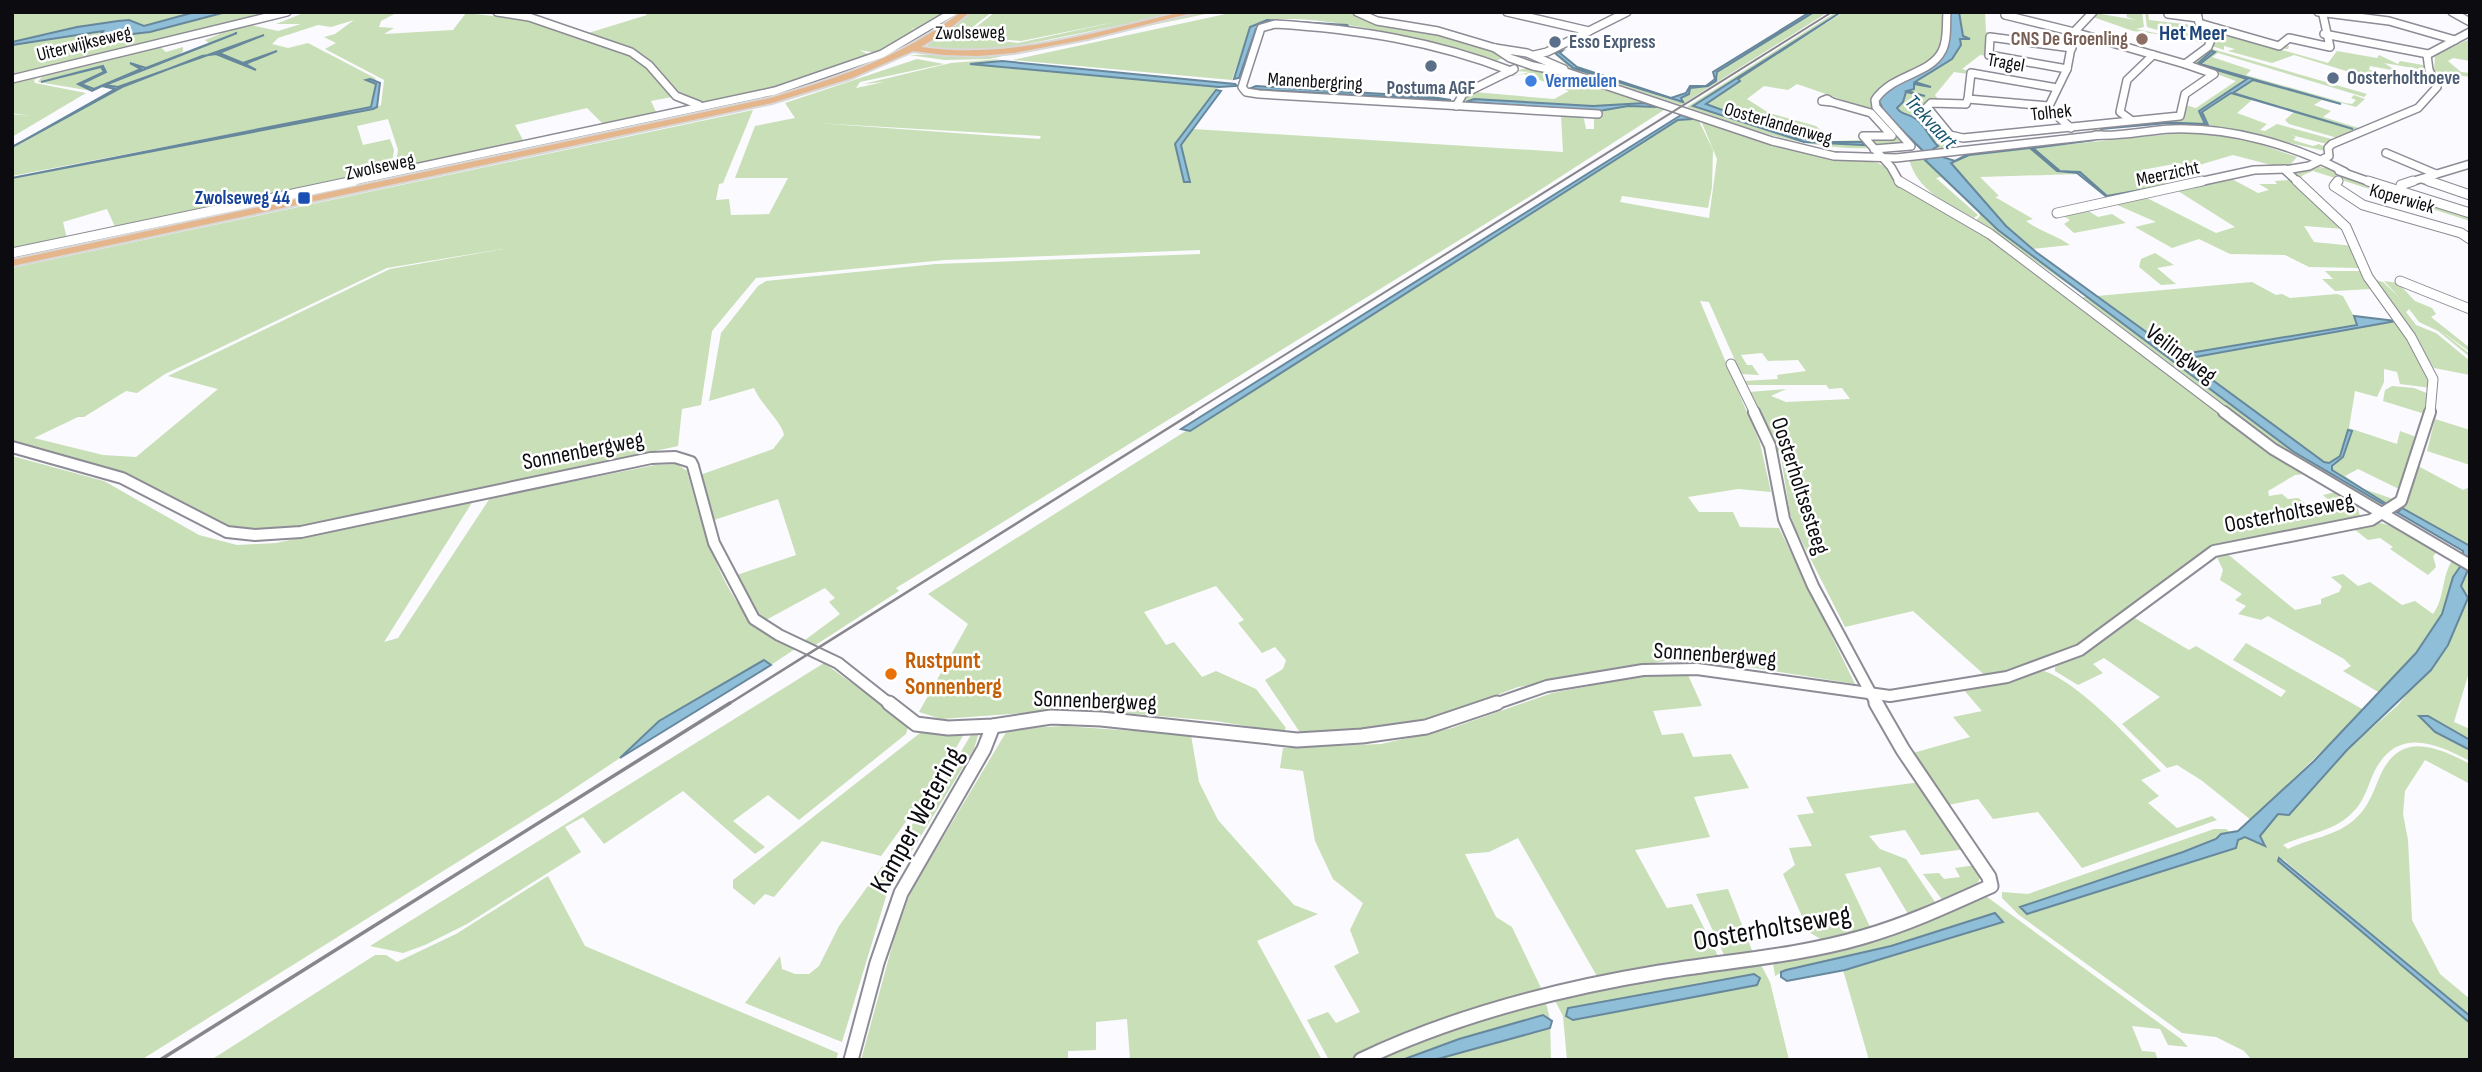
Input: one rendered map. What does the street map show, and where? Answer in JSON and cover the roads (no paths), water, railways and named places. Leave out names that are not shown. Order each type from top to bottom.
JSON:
[{"type":"main road","points":[[912,48],[966,12]]},
{"type":"main road","name":"Zwolseweg","points":[[12,263],[752,101],[835,80],[912,48],[950,54],[1003,51],[1192,12]]},
{"type":"street","name":"Uiterwijkseweg","points":[[12,79],[287,12]]},
{"type":"street","points":[[497,12],[529,17],[631,52],[649,65],[676,96],[705,110]]},
{"type":"street","name":"Zwolseweg","points":[[752,101],[887,49],[953,12]]},
{"type":"street","name":"Oosterlandenweg","points":[[1357,12],[1377,22],[1438,31],[1495,48],[1547,57],[1569,73]]},
{"type":"street","points":[[1507,12],[1589,31]]},
{"type":"street","points":[[1530,66],[1546,66],[1547,57],[1627,12]]},
{"type":"street","points":[[1874,149],[1911,144],[1876,107],[1875,100],[1887,83],[1939,56],[1944,46],[1947,12]]},
{"type":"street","points":[[2365,12],[2376,19]]},
{"type":"street","points":[[2452,12],[2470,22]]},
{"type":"street","points":[[2004,14],[2185,64],[2208,47],[2216,28]]},
{"type":"street","points":[[2079,133],[2052,115],[2048,106],[2067,69],[2074,32],[2089,14]]},
{"type":"street","points":[[2168,15],[2198,15],[2199,23],[2279,46],[2290,38],[2330,47],[2324,34],[2321,14],[2376,19],[2455,40]]},
{"type":"street","name":"Manenbergring","points":[[1530,66],[1515,65],[1413,37],[1275,24],[1261,28],[1242,87],[1246,92],[1254,94],[1598,114]]},
{"type":"street","points":[[2324,34],[2428,54],[2470,32]]},
{"type":"street","points":[[2067,69],[1989,55],[1990,37],[2072,48]]},
{"type":"street","points":[[898,44],[912,48]]},
{"type":"street","name":"Oosterlandenweg","points":[[1495,48],[1515,65]]},
{"type":"street","points":[[2389,511],[2406,492],[2424,434],[2434,391],[2433,379],[2411,337],[2368,277],[2346,227],[2298,185],[2286,169],[2329,156],[2327,154],[2332,144],[2393,121],[2418,108],[2437,88],[2429,71],[2428,54]]},
{"type":"street","points":[[1515,65],[1517,55],[1532,55]]},
{"type":"street","points":[[2130,120],[2120,111],[2125,84],[2153,55]]},
{"type":"street","name":"Tolhek","points":[[1968,99],[1966,104],[1931,103],[1927,107],[1950,135],[1956,137],[2079,133],[2130,120],[2181,116],[2185,94],[2214,74],[2185,64]]},
{"type":"street","name":"Manenbergring","points":[[1456,106],[1463,94],[1515,65]]},
{"type":"street","name":"Oosterlandenweg","points":[[1530,66],[1569,73],[1801,150],[1842,157],[1883,159],[1928,155],[2069,139],[2079,133],[2101,135],[2194,129],[2247,137],[2470,214]]},
{"type":"street","name":"Tragel","points":[[2048,106],[1968,99],[1968,83],[1972,73],[2057,88]]},
{"type":"street","name":"Oosterlandenweg","points":[[1832,102],[1871,113],[1892,135],[1863,136],[1874,149]]},
{"type":"street","name":"Zwolseweg","points":[[12,253],[670,115],[705,110]]},
{"type":"street","points":[[1874,149],[1883,159]]},
{"type":"street","points":[[2386,153],[2436,174]]},
{"type":"street","name":"Veilingweg","points":[[1883,159],[1904,186],[1990,234],[2267,444],[2389,511],[2470,565]]},
{"type":"street","points":[[2401,185],[2470,164]]},
{"type":"street","name":"Meerzicht","points":[[2057,213],[2254,170],[2286,169]]},
{"type":"street","points":[[2422,179],[2470,195]]},
{"type":"street","name":"Koperwiek","points":[[2338,181],[2334,186],[2354,201],[2461,233],[2470,239]]},
{"type":"street","points":[[2400,281],[2470,309]]},
{"type":"street","name":"Oosterholtsesteeg","points":[[1731,364],[1770,446],[1782,511],[1793,544],[1870,695]]},
{"type":"street","name":"Sonnenbergweg","points":[[12,447],[122,478],[214,528],[255,535],[301,532],[651,458],[681,458],[693,466],[714,543],[730,578],[754,619],[779,635],[838,663],[916,724],[934,728],[993,726],[1051,717],[1101,719],[1321,740],[1426,727],[1548,685],[1593,676],[1664,669],[1735,674],[1870,695]]},
{"type":"street","name":"Oosterholtseweg","points":[[1870,695],[1897,696],[2007,677],[2080,650],[2214,551],[2339,529],[2389,511]]},
{"type":"street","name":"Oosterholtseweg","points":[[1361,1060],[1416,1034],[1550,993],[1658,972],[1829,946],[1864,937],[1924,917],[1991,886],[1989,877],[1903,750],[1883,712],[1870,695]]},
{"type":"street","points":[[1883,712],[1897,696]]},
{"type":"street","name":"Kamper Wetering","points":[[851,1060],[877,964],[901,893],[984,749],[993,726]]},
{"type":"water","points":[[195,12],[226,12],[150,32],[98,38],[103,31],[12,45],[12,42],[77,27],[129,20],[144,26]]},
{"type":"water","points":[[1814,12],[1717,72],[1716,81],[1708,86],[1690,88],[1689,94],[1681,98],[1683,102],[1573,68],[1555,53],[1562,51],[1560,53],[1577,67],[1671,98],[1686,93],[1690,86],[1706,86],[1715,79],[1713,72]]},
{"type":"water","points":[[1841,12],[1738,79],[1740,81],[1706,104],[1798,138],[1862,142],[1865,145],[1804,142],[1693,106]]},
{"type":"water","points":[[1950,12],[1959,12],[1963,36],[1970,39],[1960,39],[1961,45],[1952,59],[1915,82],[1931,87],[1914,84],[1914,89],[1907,91],[1925,96],[1906,92],[1903,102],[1897,108],[1922,125],[1938,146],[1933,149],[1939,156],[1955,161],[1968,154],[2095,140],[2033,148],[2060,171],[2080,172],[2107,196],[2174,184],[2108,198],[2077,173],[2057,171],[2030,148],[1969,155],[1951,163],[2006,226],[2036,252],[2178,355],[2357,325],[2354,316],[2396,321],[2184,359],[2324,462],[2329,463],[2340,456],[2348,430],[2352,431],[2343,457],[2332,466],[2332,470],[2399,511],[2402,508],[2470,546],[2470,565],[2461,586],[2468,598],[2448,645],[2431,670],[2347,750],[2289,815],[2278,814],[2260,836],[2265,846],[2245,837],[2238,840],[2236,848],[2027,914],[2020,907],[2183,852],[2216,839],[2221,834],[2238,831],[2314,761],[2416,653],[2442,614],[2453,577],[2462,564],[2463,551],[2294,452],[1998,230],[1925,160],[1929,157],[1884,112],[1879,101],[1888,87],[1944,54],[1948,47]]},
{"type":"water","points":[[1267,20],[1349,27],[1262,24],[1256,29],[1239,78],[1234,79],[1250,27]]},
{"type":"water","points":[[237,33],[105,85],[118,87],[167,69],[122,87],[12,147],[115,89],[102,86],[92,91],[78,84],[104,72],[101,67],[41,82],[103,66],[106,72],[81,84],[94,89],[141,69],[130,63],[146,68]]},
{"type":"water","points":[[264,35],[219,53],[243,63],[277,51],[245,64],[256,70],[216,54],[207,55]]},
{"type":"water","points":[[2212,51],[2215,52],[2200,64],[2341,104],[2253,80],[2233,93],[2353,129],[2231,93],[2202,112],[2208,125],[2168,123],[2100,129],[2158,122],[2205,124],[2199,111],[2247,79],[2197,64]]},
{"type":"water","points":[[1002,61],[1237,86],[1219,87],[970,64]]},
{"type":"water","points":[[366,80],[380,83],[377,107],[373,109],[12,178],[371,107],[376,84]]},
{"type":"water","points":[[1256,86],[1432,97],[1451,100],[1249,89]]},
{"type":"water","points":[[1216,90],[1221,91],[1181,145],[1190,182],[1184,182],[1175,144]]},
{"type":"water","points":[[1474,99],[1593,106],[1645,103],[1657,107],[1628,106],[1599,111],[1466,102]]},
{"type":"water","points":[[1681,115],[1693,119],[1678,120],[1190,431],[1181,429]]},
{"type":"water","points":[[764,660],[771,665],[620,758],[659,721]]},
{"type":"water","points":[[2419,716],[2428,716],[2470,740],[2470,750],[2435,732]]},
{"type":"water","points":[[2279,858],[2470,1016],[2470,1023],[2278,861]]},
{"type":"water","points":[[1995,913],[2003,922],[1845,970],[1787,981],[1781,977],[1781,972],[1786,970],[1891,946]]},
{"type":"water","points":[[1754,974],[1760,978],[1757,985],[1573,1020],[1566,1016],[1568,1008]]},
{"type":"water","points":[[1543,1015],[1552,1021],[1550,1028],[1434,1060],[1402,1060],[1459,1039]]},
{"type":"railway","points":[[1192,413],[1832,12]]},
{"type":"railway","points":[[727,705],[1194,412]]},
{"type":"railway","points":[[160,1060],[730,703]]},
{"type":"place","name":"CNS De Groenling","points":[[2142,39]]},
{"type":"place","name":"Esso Express","points":[[1555,42]]},
{"type":"place","name":"Postuma AGF","points":[[1431,66]]},
{"type":"place","name":"Oosterholthoeve","points":[[2333,78]]},
{"type":"place","name":"Vermeulen","points":[[1531,81]]},
{"type":"place","name":"Zwolseweg 44","points":[[304,198]]},
{"type":"place","name":"Rustpunt Sonnenberg","points":[[891,674]]},
{"type":"district","name":"Het Meer","points":[[2193,33]]},
{"type":"water label","name":"Trekvaart","points":[[1931,122]]}]
